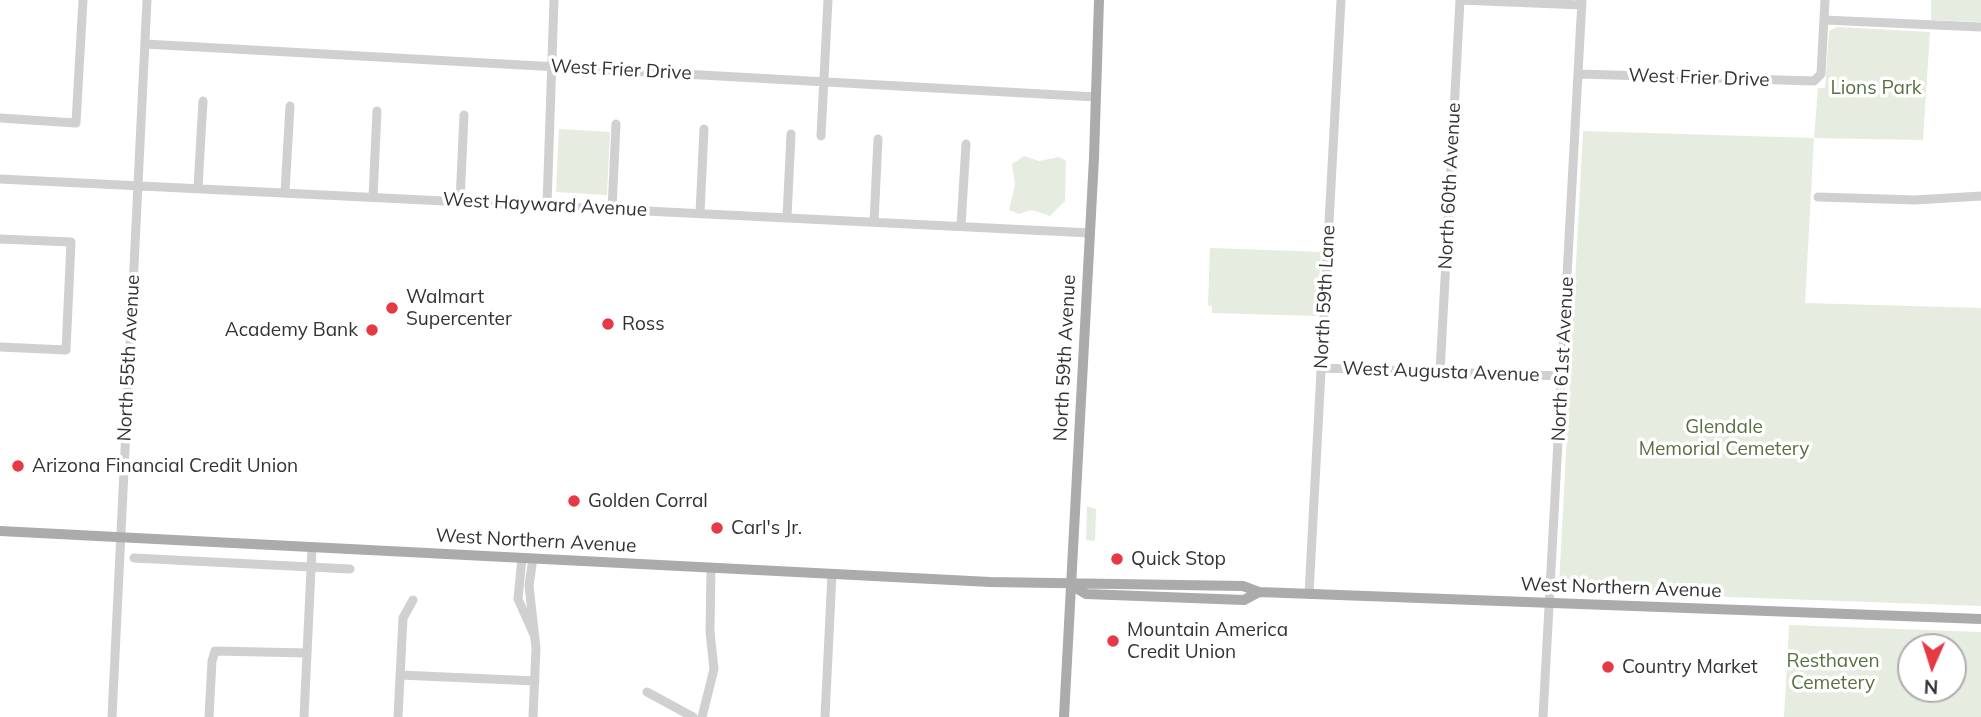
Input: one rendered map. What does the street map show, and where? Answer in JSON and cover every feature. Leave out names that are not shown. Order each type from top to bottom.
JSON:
[{"type":"main road","name":"North 59th Avenue","points":[[1064,717],[1090,233],[1099,0]]},
{"type":"main road","name":"West Northern Avenue","points":[[0,531],[1071,585],[1087,582],[1243,586],[1259,592],[1981,619]]},
{"type":"street","points":[[0,118],[76,123],[83,0]]},
{"type":"street","name":"North 55th Avenue","points":[[112,717],[147,0]]},
{"type":"street","points":[[547,205],[554,0]]},
{"type":"street","points":[[821,136],[828,0]]},
{"type":"street","name":"North 59th Lane","points":[[1309,594],[1341,0]]},
{"type":"street","points":[[1460,0],[1582,2]]},
{"type":"street","name":"North 60th Avenue","points":[[1440,372],[1460,0]]},
{"type":"street","points":[[1825,0],[1824,20],[1981,27]]},
{"type":"street","name":"North 61st Avenue","points":[[1543,717],[1582,2]]},
{"type":"street","name":"West Frier Drive","points":[[1578,74],[1819,79],[1824,20]]},
{"type":"street","name":"West Frier Drive","points":[[145,44],[1096,97]]},
{"type":"street","points":[[198,187],[203,101]]},
{"type":"street","points":[[285,192],[290,106]]},
{"type":"street","points":[[373,197],[377,111]]},
{"type":"street","points":[[460,201],[464,115]]},
{"type":"street","points":[[612,209],[616,124]]},
{"type":"street","points":[[699,213],[704,129]]},
{"type":"street","points":[[787,217],[791,134]]},
{"type":"street","points":[[874,222],[878,139]]},
{"type":"street","points":[[961,226],[966,144]]},
{"type":"street","name":"West Hayward Avenue","points":[[0,179],[1090,233]]},
{"type":"street","points":[[1818,197],[1915,200],[1981,196]]},
{"type":"street","points":[[0,239],[71,242],[66,350],[0,347]]},
{"type":"street","name":"West Augusta Avenue","points":[[1321,368],[1562,376]]},
{"type":"street","points":[[304,717],[312,548]]},
{"type":"street","points":[[134,558],[350,569]]},
{"type":"street","points":[[527,558],[518,599],[536,639],[533,717]]},
{"type":"street","points":[[702,717],[714,669],[710,632],[711,568]]},
{"type":"street","points":[[825,717],[832,574]]},
{"type":"street","points":[[398,717],[403,618],[413,600]]},
{"type":"street","points":[[209,717],[215,650],[307,653]]},
{"type":"street","points":[[400,674],[535,681]]},
{"type":"street","points":[[647,692],[694,717]]},
{"type":"green space","points":[[1931,0],[1981,0],[1981,22],[1931,20]]},
{"type":"green space","name":"Lions Park","points":[[1837,27],[1930,32],[1923,140],[1814,138],[1818,88],[1825,88],[1829,31]]},
{"type":"green space","points":[[559,129],[610,132],[607,195],[556,192]]},
{"type":"green space","name":"Glendale Memorial Cemetery","points":[[1583,131],[1814,138],[1805,303],[1981,308],[1981,606],[1562,591],[1559,585]]},
{"type":"green space","points":[[1024,156],[1039,161],[1059,157],[1066,161],[1065,201],[1050,216],[1032,210],[1019,214],[1009,210],[1015,185],[1012,164]]},
{"type":"green space","points":[[1210,248],[1321,252],[1317,316],[1212,313],[1212,306],[1208,305]]},
{"type":"green space","points":[[1087,506],[1096,509],[1095,541],[1086,540]]},
{"type":"green space","name":"Resthaven Cemetery","points":[[1789,625],[1981,632],[1981,717],[1784,717]]},
{"type":"place","name":"Walmart Supercenter","points":[[392,308]]},
{"type":"place","name":"Ross","points":[[608,324]]},
{"type":"place","name":"Academy Bank","points":[[372,330]]},
{"type":"place","name":"Arizona Financial Credit Union","points":[[18,466]]},
{"type":"place","name":"Golden Corral","points":[[574,501]]},
{"type":"place","name":"Carl's Jr.","points":[[717,528]]},
{"type":"place","name":"Quick Stop","points":[[1117,559]]},
{"type":"place","name":"Mountain America Credit Union","points":[[1113,641]]},
{"type":"place","name":"Country Market","points":[[1608,667]]}]
